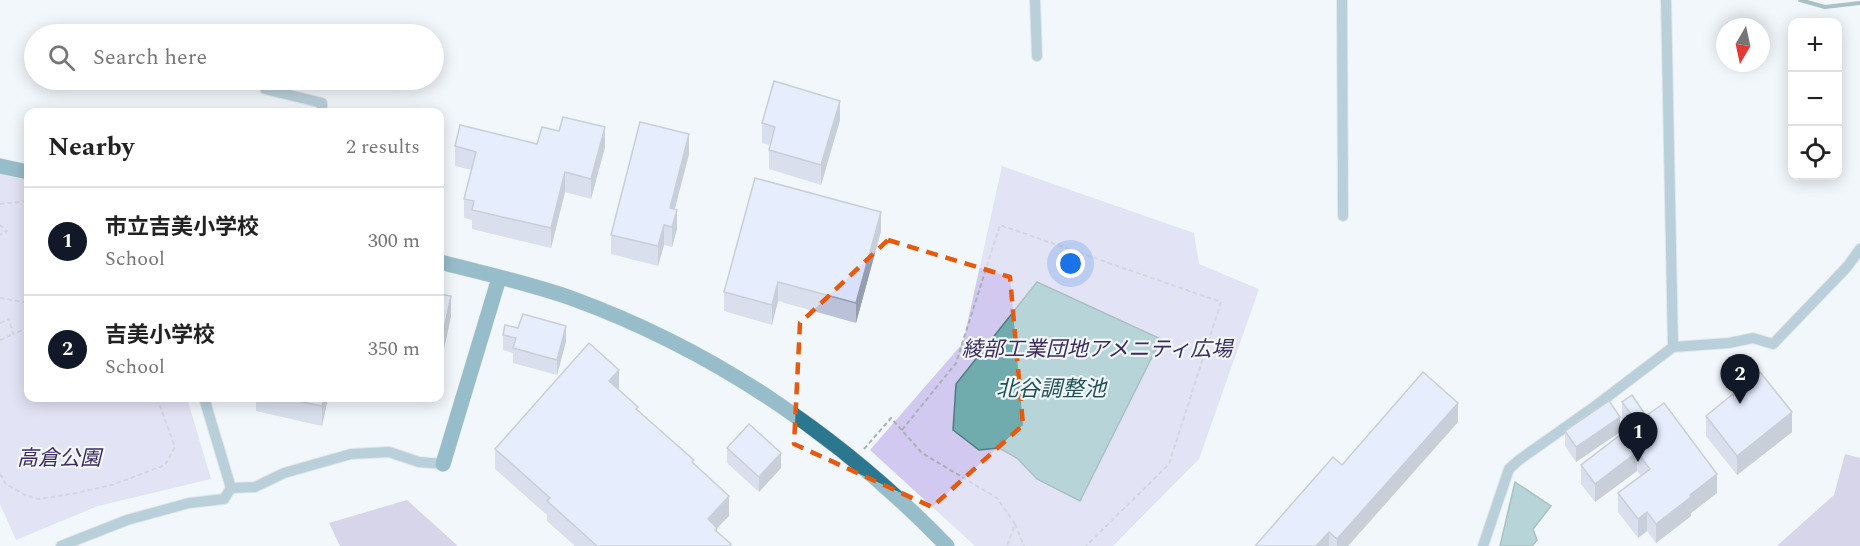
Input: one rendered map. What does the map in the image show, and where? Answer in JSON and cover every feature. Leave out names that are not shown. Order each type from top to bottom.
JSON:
[{"type":"street","points":[[1035,0],[1037,56]]},
{"type":"street","points":[[1342,0],[1343,216]]},
{"type":"street","points":[[1666,0],[1673,347]]},
{"type":"street","points":[[273,90],[322,103],[322,108]]},
{"type":"street","points":[[0,166],[24,171]]},
{"type":"street","points":[[1483,546],[1509,469],[1673,347],[1753,338],[1773,344],[1847,267],[1860,249]]},
{"type":"street","points":[[444,263],[568,297],[615,315],[736,375],[817,431],[875,478],[947,546]]},
{"type":"street","points":[[231,488],[255,487],[284,473],[351,454],[388,452],[418,462],[443,464],[499,278]]},
{"type":"street","points":[[61,546],[127,520],[189,503],[224,499],[231,488],[205,402]]},
{"type":"path","points":[[0,204],[24,201]]},
{"type":"path","points":[[0,225],[7,231],[0,235]]},
{"type":"path","points":[[902,430],[956,363],[1000,225],[1221,302],[1169,464],[1086,546]]},
{"type":"path","points":[[0,298],[24,302]]},
{"type":"path","points":[[0,322],[9,319],[14,334]]},
{"type":"path","points":[[0,340],[24,330]]},
{"type":"path","points":[[0,474],[6,484],[27,496],[39,499],[112,485],[165,465],[175,447],[158,402]]},
{"type":"path","points":[[854,461],[891,417],[922,453],[997,498],[1015,524],[1024,546]]},
{"type":"path","points":[[1007,546],[1015,524]]},
{"type":"highlighted area","points":[[888,240],[1010,277],[1023,425],[932,507],[794,444],[800,323]]},
{"type":"green space","name":"綾部工業団地アメニティ広場","points":[[1002,166],[1194,233],[1199,264],[1259,289],[1199,459],[1113,546],[975,546],[870,450],[963,343]]},
{"type":"green space","name":"高倉公園","points":[[0,174],[24,179],[24,402],[188,402],[211,479],[98,506],[16,540],[0,504]]},
{"type":"shaded area","points":[[1845,454],[1860,458],[1860,546],[1777,546],[1834,495]]},
{"type":"shaded area","points":[[407,500],[458,546],[340,546],[329,523]]},
{"type":"water","name":"北谷調整池","points":[[1037,282],[1161,339],[1080,501],[1037,479],[1017,458],[999,448],[979,450],[953,430],[956,384]]},
{"type":"water","points":[[1515,482],[1551,506],[1533,529],[1537,540],[1532,546],[1500,546]]},
{"type":"building","points":[[774,81],[840,101],[821,165],[769,150],[775,127],[762,123]]},
{"type":"building","points":[[563,117],[605,127],[591,179],[565,172],[551,228],[472,210],[474,201],[464,199],[476,152],[455,146],[460,125],[537,144],[542,127],[559,131]]},
{"type":"building","points":[[640,122],[689,134],[670,208],[677,210],[672,227],[664,225],[658,246],[611,235]]},
{"type":"building","points":[[755,178],[881,212],[856,303],[778,282],[772,305],[724,292]]},
{"type":"building","points":[[444,295],[451,296],[444,329]]},
{"type":"building","points":[[523,314],[566,326],[557,360],[513,348],[516,338],[503,335],[505,325],[518,328]]},
{"type":"building","points":[[589,343],[619,370],[609,381],[729,496],[708,519],[717,528],[715,530],[731,544],[729,546],[597,546],[547,501],[550,498],[495,449]]},
{"type":"building","points":[[1423,372],[1458,403],[1337,539],[1329,532],[1316,546],[1255,546],[1333,457],[1342,465]]},
{"type":"building","points":[[1760,372],[1792,412],[1737,456],[1706,416]]},
{"type":"building","points":[[1632,395],[1646,416],[1664,403],[1717,474],[1656,524],[1647,512],[1638,519],[1618,493],[1650,469],[1637,452],[1595,484],[1581,465],[1637,422],[1622,402]]},
{"type":"building","points":[[1609,401],[1620,417],[1576,447],[1565,431]]},
{"type":"building","points":[[302,402],[323,402],[322,406]]},
{"type":"building","points":[[749,424],[781,453],[759,477],[727,448]]},
{"type":"waterway","points":[[1800,0],[1825,7],[1860,3]]},
{"type":"place","name":"吉美小学校","points":[[1740,404]]},
{"type":"place","name":"市立吉美小学校","points":[[1638,462]]}]
